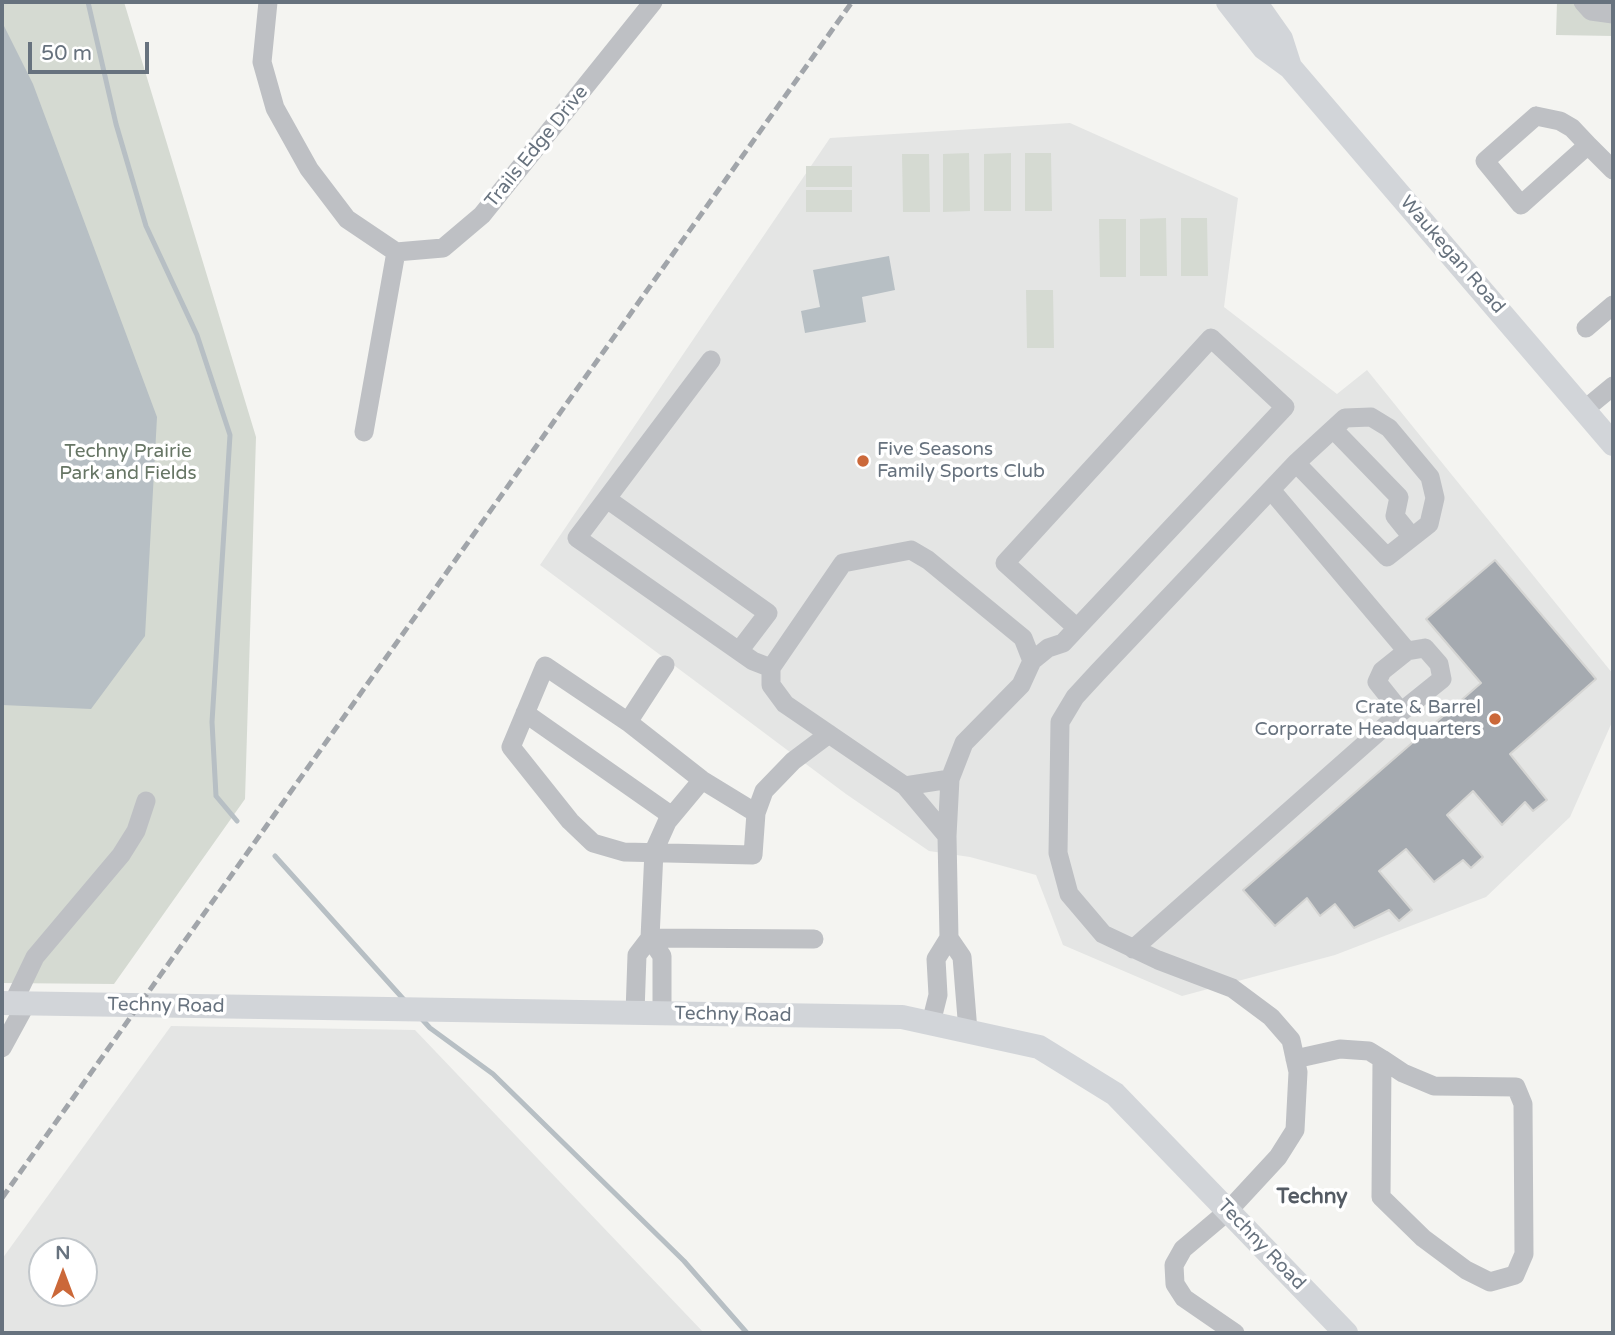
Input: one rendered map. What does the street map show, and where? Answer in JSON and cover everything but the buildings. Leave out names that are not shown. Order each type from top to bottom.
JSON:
[{"type":"main road","name":"Waukegan Road","points":[[1228,2],[1264,48],[1290,66],[1584,410],[1610,435]]},
{"type":"main road","name":"Waukegan Road","points":[[1255,2],[1281,39],[1290,66]]},
{"type":"main road","name":"Techny Road","points":[[14,1003],[902,1017],[1039,1047],[1115,1094],[1346,1333]]},
{"type":"street","points":[[268,2],[262,62],[275,108],[309,169],[347,219],[396,252],[364,432]]},
{"type":"street","name":"Trails Edge Drive","points":[[396,252],[443,248],[482,215],[653,2]]},
{"type":"street","points":[[1583,2],[1591,11],[1613,14]]},
{"type":"street","points":[[1588,145],[1521,205],[1485,162],[1536,116],[1560,121],[1572,128],[1613,170]]},
{"type":"street","points":[[1586,328],[1613,305]]},
{"type":"street","points":[[931,1023],[938,995],[936,959],[949,938],[947,836],[950,779],[964,743],[1021,685],[1032,661],[1048,648],[1063,643],[1285,407],[1211,338],[1005,564],[1077,628]]},
{"type":"street","points":[[712,360],[577,538],[739,651],[771,668]]},
{"type":"street","points":[[1584,410],[1613,386]]},
{"type":"street","points":[[1235,1333],[1184,1298],[1175,1284],[1174,1265],[1183,1249],[1228,1211],[1278,1157],[1295,1130],[1298,1072],[1291,1040],[1271,1017],[1232,988],[1133,949],[1103,934],[1069,894],[1058,853],[1060,722],[1075,697],[1296,463],[1345,418],[1371,417],[1389,428],[1430,477],[1435,498],[1429,524],[1387,557],[1296,463]]},
{"type":"street","points":[[1333,429],[1399,497],[1395,516],[1412,537]]},
{"type":"street","points":[[1271,489],[1407,651]]},
{"type":"street","points":[[607,499],[768,612],[739,651]]},
{"type":"street","points":[[947,836],[905,786],[785,704],[771,685],[771,668],[843,564],[911,550],[928,560],[1023,638],[1032,661]]},
{"type":"street","points":[[1133,949],[1401,712],[1442,679],[1439,664],[1424,648],[1407,651],[1382,671],[1377,682],[1401,712]]},
{"type":"street","points":[[756,813],[702,780],[628,722],[545,666],[511,747],[570,821],[593,843],[624,852],[753,855],[756,813],[764,792],[793,761],[829,734]]},
{"type":"street","points":[[628,722],[665,666]]},
{"type":"street","points":[[526,713],[672,816]]},
{"type":"street","points":[[905,786],[950,779]]},
{"type":"street","points":[[662,1014],[662,956],[650,938],[654,851],[672,816],[702,780]]},
{"type":"street","points":[[2,1048],[14,1003],[35,957],[121,855],[136,831],[146,801]]},
{"type":"street","points":[[650,938],[814,939]]},
{"type":"street","points":[[635,1013],[636,955],[650,938]]},
{"type":"street","points":[[949,938],[962,957],[968,1031]]},
{"type":"street","points":[[1295,1059],[1340,1049],[1369,1051],[1434,1086],[1516,1087],[1523,1104],[1524,1254],[1515,1275],[1490,1282],[1466,1270],[1423,1238],[1381,1197],[1382,1059]]},
{"type":"shaded area","points":[[2,22],[33,84],[157,417],[145,636],[91,709],[2,705]]},
{"type":"shaded area","points":[[1070,123],[1238,198],[1224,307],[1337,394],[1367,370],[1613,674],[1613,720],[1570,817],[1486,897],[1335,955],[1182,996],[1063,945],[1036,875],[970,857],[929,851],[846,794],[540,565],[830,138]]},
{"type":"shaded area","points":[[889,256],[895,290],[862,297],[866,322],[805,333],[801,311],[820,307],[813,270]]},
{"type":"shaded area","points":[[171,1026],[415,1030],[704,1333],[2,1333],[2,1259]]},
{"type":"green space","name":"Techny Prairie Park and Fields","points":[[2,2],[124,2],[256,437],[245,799],[114,984],[2,983]]},
{"type":"green space","points":[[1557,2],[1613,2],[1613,36],[1556,35]]},
{"type":"green space","points":[[969,153],[970,211],[943,212],[943,154]]},
{"type":"green space","points":[[1011,153],[1011,211],[984,211],[984,154]]},
{"type":"green space","points":[[1025,153],[1051,153],[1052,211],[1025,211]]},
{"type":"green space","points":[[902,154],[929,154],[930,212],[903,212]]},
{"type":"green space","points":[[806,166],[852,166],[852,187],[806,187]]},
{"type":"green space","points":[[806,190],[852,190],[852,212],[806,212]]},
{"type":"green space","points":[[1166,218],[1167,276],[1140,276],[1140,219]]},
{"type":"green space","points":[[1181,218],[1207,218],[1208,276],[1181,276]]},
{"type":"green space","points":[[1099,219],[1126,219],[1126,277],[1100,277]]},
{"type":"green space","points":[[1026,290],[1053,290],[1054,348],[1027,348]]},
{"type":"waterway","points":[[88,2],[116,124],[146,226],[197,335],[230,435],[212,722],[216,796],[237,821]]},
{"type":"waterway","points":[[275,856],[406,1002]]},
{"type":"waterway","points":[[420,1017],[430,1028],[493,1074],[684,1261],[747,1333]]},
{"type":"railway","points":[[2,1198],[852,2]]},
{"type":"place","name":"Five Seasons Family Sports Club","points":[[863,461]]},
{"type":"place","name":"Crate & Barrel Corporrate Headquarters","points":[[1495,719]]},
{"type":"district","name":"Techny","points":[[1312,1197]]}]
